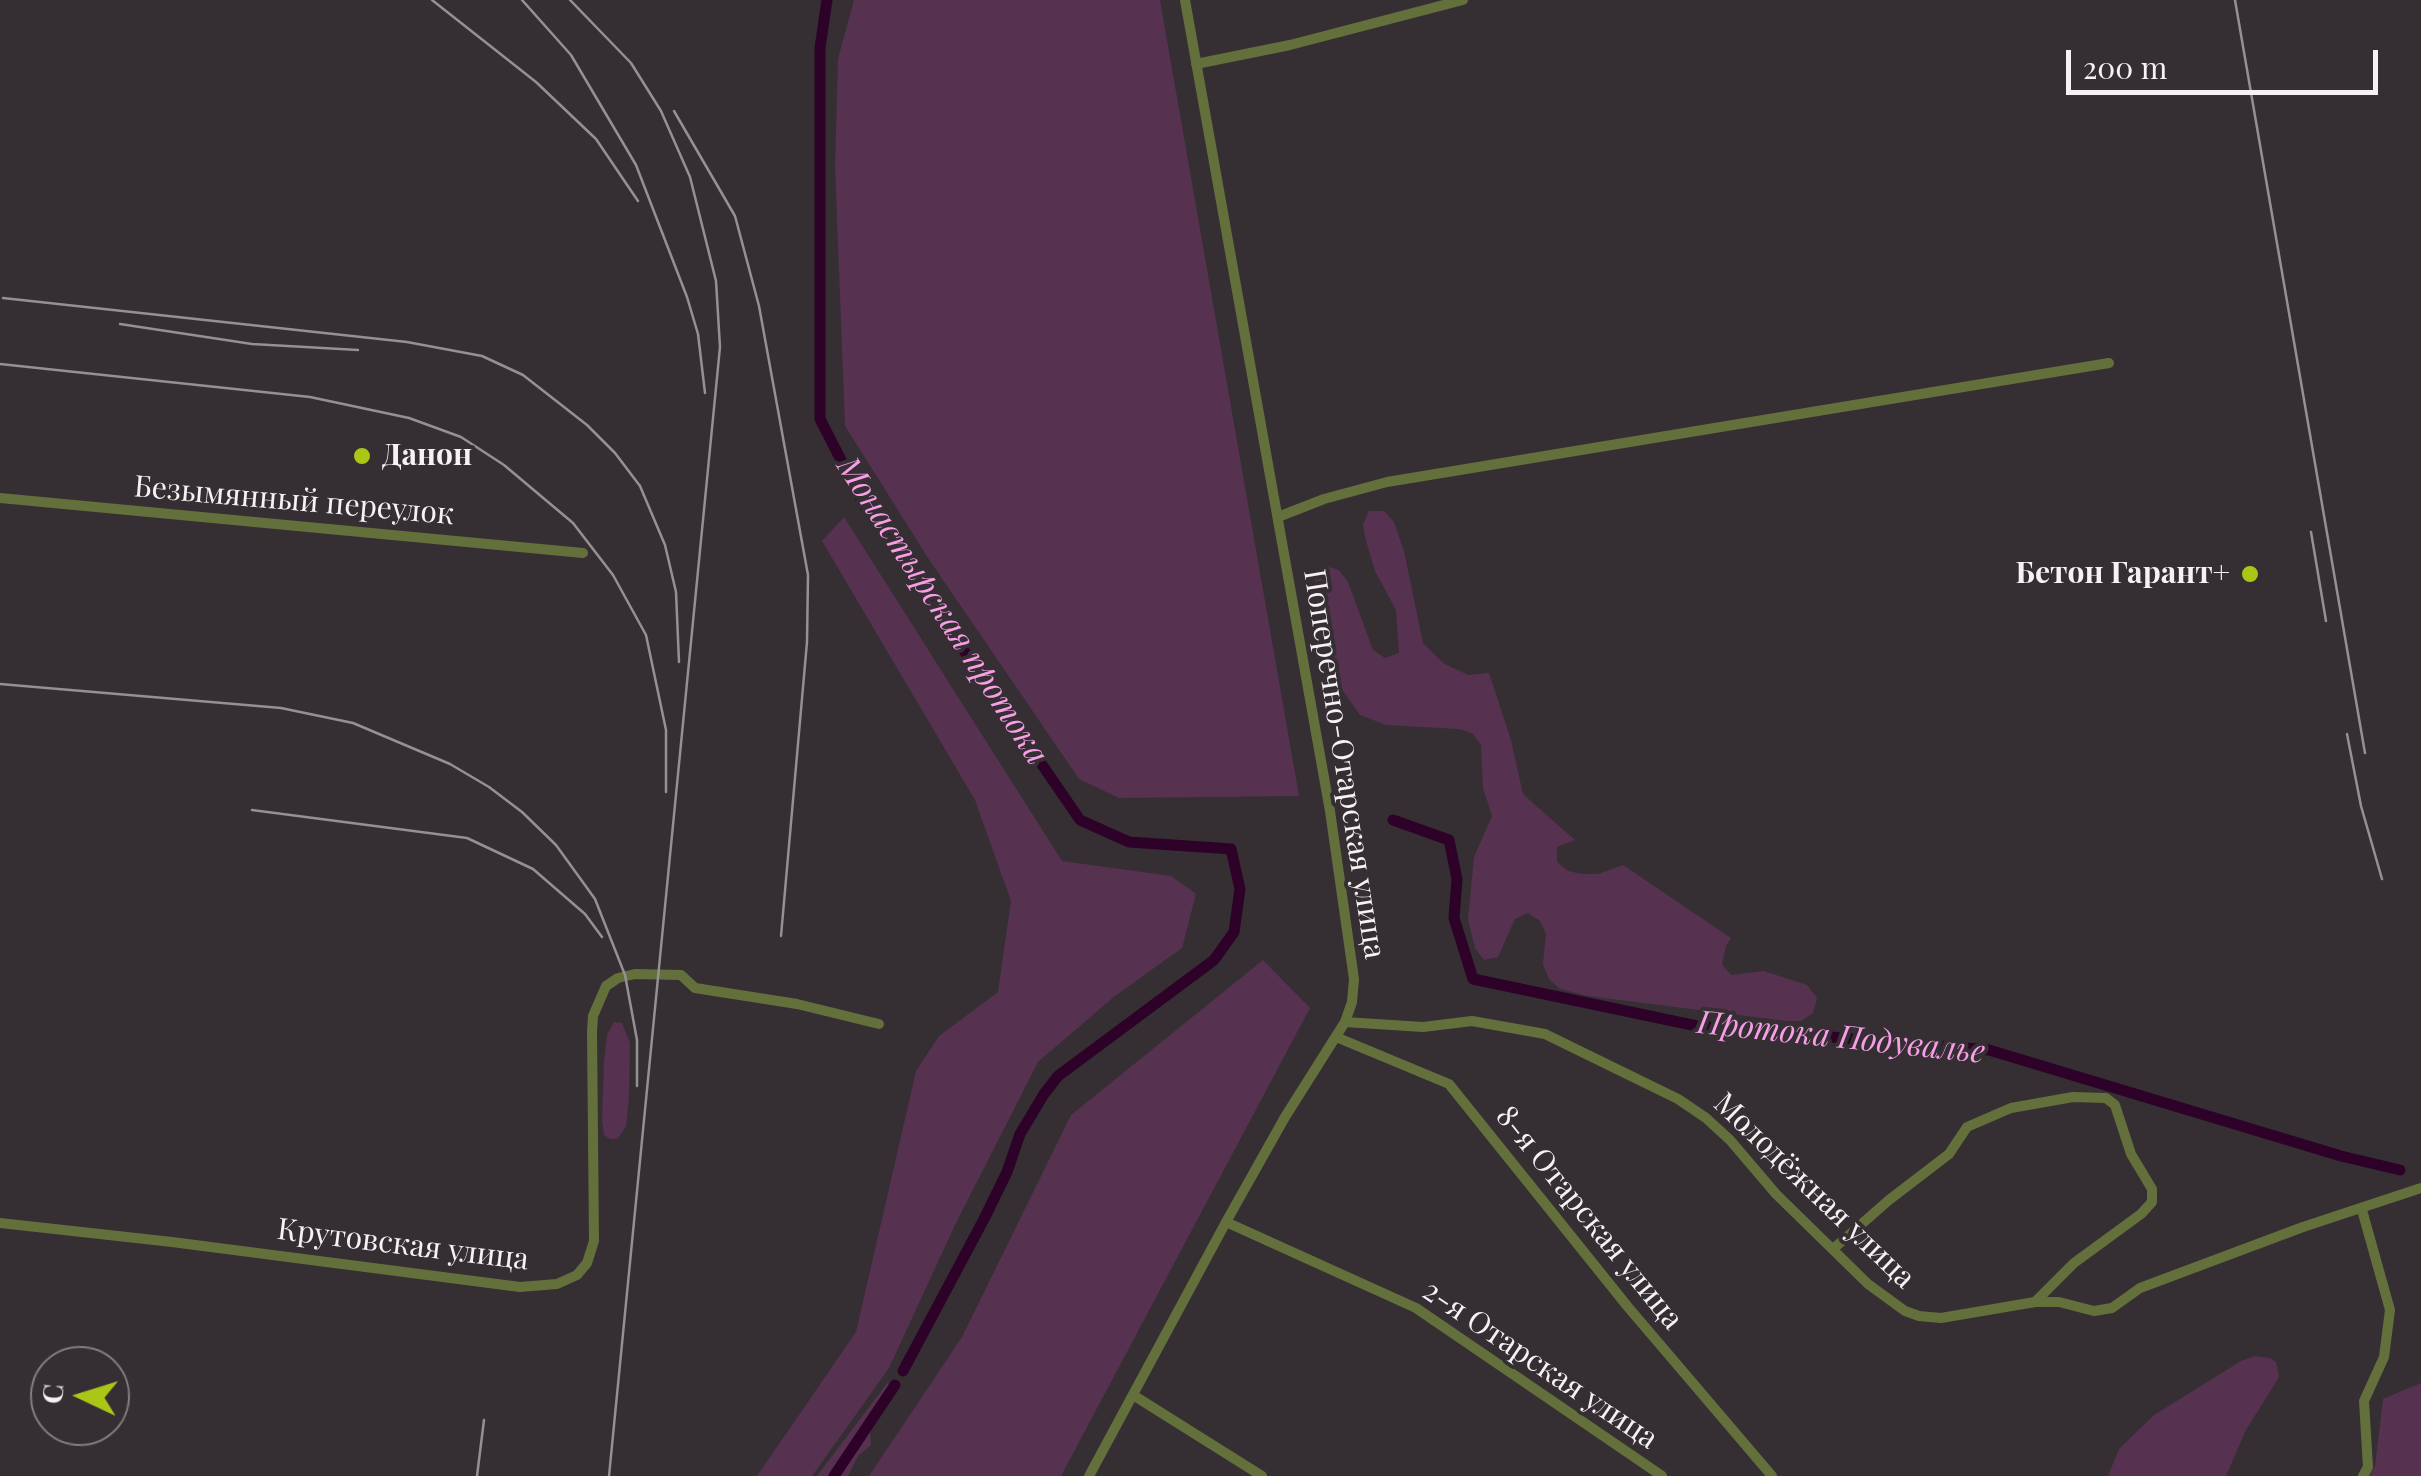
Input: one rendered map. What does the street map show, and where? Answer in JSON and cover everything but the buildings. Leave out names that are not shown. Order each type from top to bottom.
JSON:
[{"type":"street","name":"Поперечно-Отарская улица","points":[[1089,1476],[1285,1117],[1345,1022],[1354,980],[1278,517],[1185,0]]},
{"type":"street","points":[[1196,64],[1290,45],[1463,0]]},
{"type":"street","points":[[1278,517],[1324,498],[1387,482],[2109,363]]},
{"type":"street","name":"Безымянный переулок","points":[[0,498],[583,554]]},
{"type":"street","name":"Крутовская улица","points":[[0,1223],[520,1287],[558,1284],[577,1275],[588,1263],[594,1242],[592,1032],[593,1016],[606,986],[635,974],[681,975],[696,988],[797,1004],[878,1024]]},
{"type":"street","name":"Молодёжная улица","points":[[1345,1022],[1422,1027],[1472,1021],[1546,1034],[1678,1099],[1706,1118],[1868,1284],[1904,1311],[1919,1316],[1940,1318],[2036,1302],[2059,1302],[2094,1310],[2112,1308],[2140,1288],[2304,1226],[2421,1188]]},
{"type":"street","name":"8-я Отарская улица","points":[[1336,1037],[1449,1084],[1628,1307],[1772,1476]]},
{"type":"street","points":[[1833,1249],[1949,1154],[1967,1127],[2012,1108],[2072,1097],[2106,1098],[2115,1104],[2131,1154],[2152,1188],[2152,1202],[2074,1263],[2036,1302]]},
{"type":"street","points":[[2362,1210],[2390,1310],[2384,1357],[2364,1401],[2368,1467],[2363,1476]]},
{"type":"street","name":"2-я Отарская улица","points":[[1226,1222],[1416,1308],[1662,1476]]},
{"type":"street","points":[[1132,1395],[1262,1476]]},
{"type":"shaded area","points":[[854,0],[1160,0],[1299,796],[1119,798],[1079,779],[930,561],[845,426],[835,167],[838,59]]},
{"type":"shaded area","points":[[1369,511],[1384,511],[1394,522],[1423,643],[1443,663],[1468,675],[1489,673],[1511,740],[1523,794],[1575,840],[1557,847],[1557,862],[1568,871],[1582,874],[1598,874],[1623,865],[1731,938],[1722,964],[1731,975],[1764,971],[1807,985],[1817,998],[1813,1013],[1801,1021],[1786,1021],[1588,996],[1560,989],[1549,979],[1543,964],[1546,934],[1540,921],[1528,913],[1515,919],[1498,957],[1484,960],[1475,948],[1468,920],[1474,857],[1492,816],[1483,788],[1481,745],[1472,733],[1458,729],[1386,725],[1360,715],[1343,691],[1314,607],[1315,577],[1326,566],[1339,570],[1348,582],[1373,650],[1385,658],[1399,653],[1396,610],[1375,571],[1366,541],[1363,525]]},
{"type":"shaded area","points":[[844,517],[1062,861],[1171,876],[1196,894],[1182,948],[1115,996],[1038,1062],[955,1225],[889,1368],[812,1476],[757,1476],[856,1332],[916,1071],[939,1036],[998,992],[1011,901],[975,800],[822,541]]},
{"type":"shaded area","points":[[1263,960],[1310,1008],[1061,1476],[869,1476],[962,1337],[1071,1115]]},
{"type":"shaded area","points":[[614,1022],[622,1023],[630,1043],[629,1096],[626,1127],[617,1139],[610,1139],[604,1135],[602,1121],[604,1062],[607,1035]]},
{"type":"shaded area","points":[[2255,1356],[2276,1362],[2279,1377],[2246,1430],[2226,1476],[2108,1476],[2119,1449],[2154,1415]]},
{"type":"shaded area","points":[[888,1382],[891,1399],[870,1432],[871,1445],[858,1456],[848,1476],[817,1476]]},
{"type":"shaded area","points":[[2421,1383],[2421,1476],[2369,1476],[2375,1466],[2383,1399]]},
{"type":"waterway","name":"Монастырская протока","points":[[827,0],[820,48],[820,419],[864,505],[1080,820],[1129,842],[1231,849],[1240,889],[1234,932],[1214,960],[1058,1076],[1044,1094],[1020,1134],[984,1219],[903,1371]]},
{"type":"waterway","name":"Протока Подувалье","points":[[1393,820],[1449,840],[1457,879],[1454,918],[1473,979],[1697,1026],[1989,1050],[2341,1156],[2400,1170]]},
{"type":"waterway","points":[[834,1476],[895,1385]]},
{"type":"railway","points":[[432,0],[536,82],[596,139],[638,201]]},
{"type":"railway","points":[[522,0],[571,55],[636,165],[687,297],[698,334],[705,393]]},
{"type":"railway","points":[[570,0],[631,63],[661,111],[690,177],[716,281],[720,347],[609,1476]]},
{"type":"railway","points":[[2235,0],[2365,753]]},
{"type":"railway","points":[[674,111],[735,216],[759,306],[808,575],[807,642],[781,936]]},
{"type":"railway","points":[[3,298],[407,342],[482,356],[523,375],[587,425],[640,486],[665,545],[676,592],[679,662]]},
{"type":"railway","points":[[120,324],[252,344],[358,350]]},
{"type":"railway","points":[[0,364],[310,397],[409,418],[461,437],[504,465],[573,523],[613,575],[646,635],[666,730],[666,792]]},
{"type":"railway","points":[[2311,532],[2326,621]]},
{"type":"railway","points":[[0,684],[281,708],[353,723],[450,764],[489,787],[556,845],[595,899],[625,975],[637,1040],[637,1086]]},
{"type":"railway","points":[[2347,734],[2361,806],[2382,879]]},
{"type":"railway","points":[[252,810],[467,838],[533,869],[585,914],[602,937]]},
{"type":"railway","points":[[477,1476],[484,1420]]},
{"type":"place","name":"Данон","points":[[362,456]]},
{"type":"place","name":"Бетон Гарант+","points":[[2250,574]]}]
